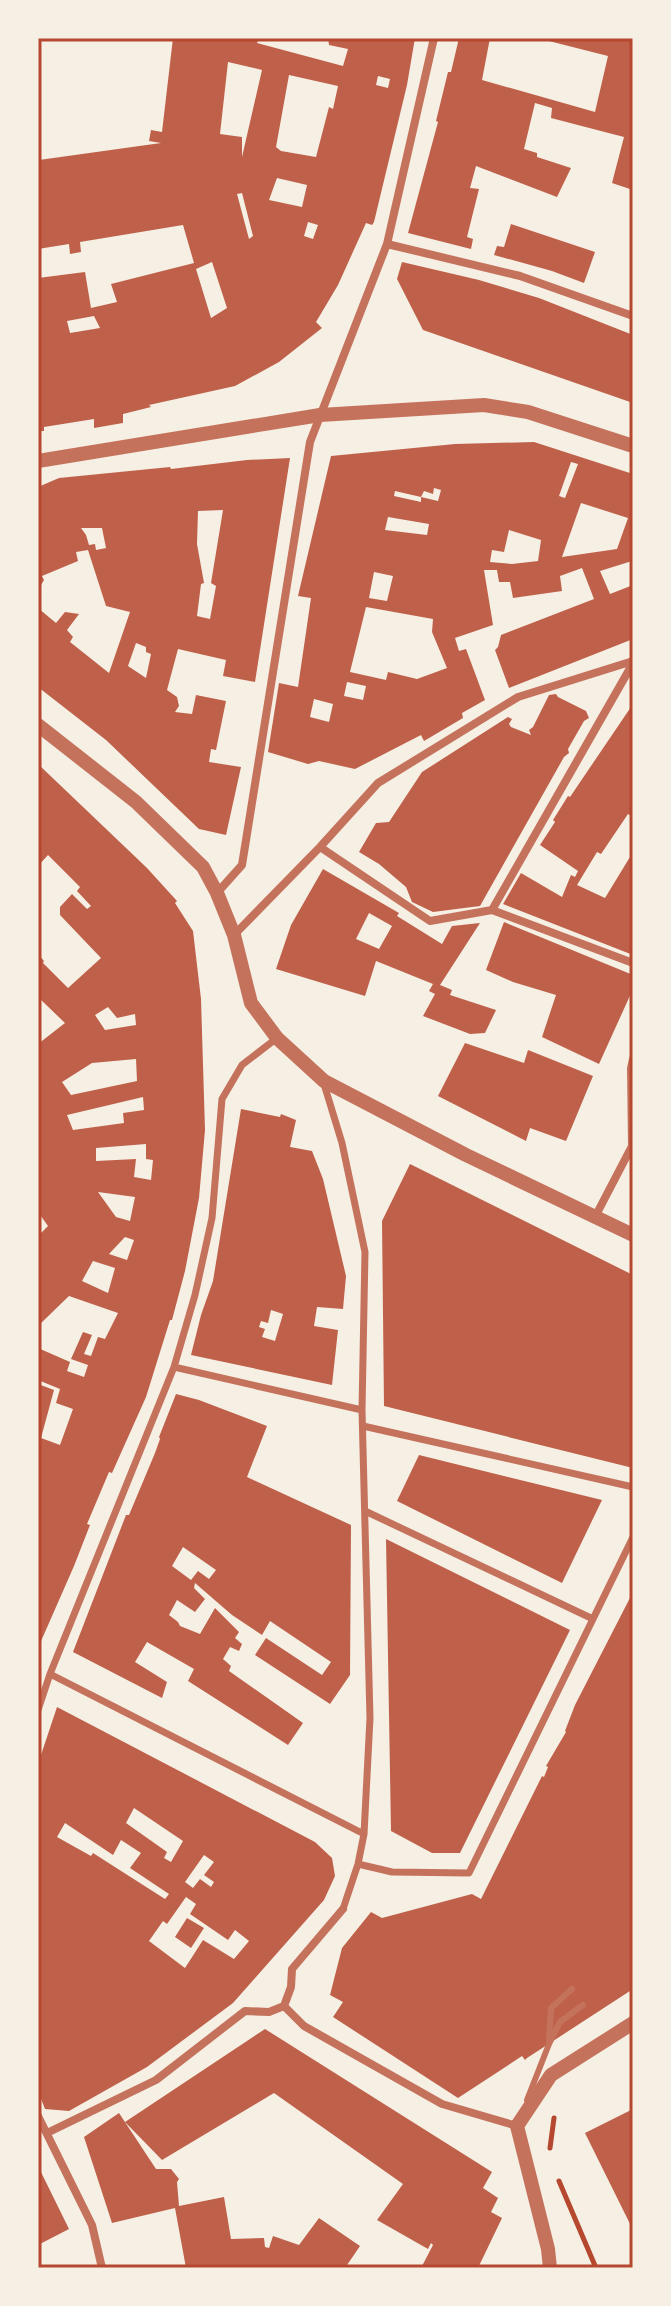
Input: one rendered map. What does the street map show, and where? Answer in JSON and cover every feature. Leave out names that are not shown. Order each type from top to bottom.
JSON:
[{"type":"street","points":[[217,893],[242,865],[310,442],[387,244],[434,38]]},
{"type":"street","points":[[387,244],[520,276],[633,316]]},
{"type":"street","points":[[38,461],[320,415],[484,405],[528,412],[633,446]]},
{"type":"street","points":[[234,935],[378,783],[518,697],[633,662]]},
{"type":"street","points":[[492,910],[633,662]]},
{"type":"street","points":[[38,725],[136,802],[203,867],[234,935],[251,1003],[277,1038],[324,1081],[466,1155],[595,1217],[631,1229]]},
{"type":"street","points":[[320,847],[430,921],[492,910],[633,963]]},
{"type":"street","points":[[38,1710],[174,1367],[195,1295],[212,1218],[222,1099],[242,1065],[277,1038]]},
{"type":"street","points":[[595,1217],[632,1146],[633,1059]]},
{"type":"street","points":[[47,2133],[156,2080],[245,2011],[269,2012],[284,2006],[291,1987],[292,1969],[343,1909],[358,1864],[364,1834],[370,1718],[362,1410],[365,1252],[342,1143],[324,1081]]},
{"type":"street","points":[[174,1367],[362,1410]]},
{"type":"street","points":[[363,1426],[633,1487]]},
{"type":"street","points":[[365,1511],[593,1619]]},
{"type":"street","points":[[358,1864],[392,1872],[469,1873],[633,1537]]},
{"type":"street","points":[[50,1674],[364,1834]]},
{"type":"street","points":[[284,2006],[304,2026],[442,2104],[517,2126]]},
{"type":"street","points":[[550,2268],[517,2126],[551,2075],[633,2023]]},
{"type":"street","points":[[38,2116],[92,2225],[102,2268]]},
{"type":"lane","points":[[549,2044],[551,2008],[572,1989]]},
{"type":"lane","points":[[517,2126],[560,2022],[583,2005]]},
{"type":"path","points":[[551,2157],[555,2115]]},
{"type":"path","points":[[553,2167],[596,2268]]},
{"type":"building","points":[[173,38],[259,38],[257,43],[343,66],[348,49],[329,45],[328,38],[415,38],[407,85],[374,222],[372,225],[366,223],[338,285],[316,322],[322,328],[279,362],[235,386],[149,405],[151,407],[123,414],[123,423],[94,428],[94,419],[44,427],[44,431],[38,431],[38,278],[85,272],[91,308],[117,302],[111,284],[194,263],[183,225],[80,242],[81,252],[70,254],[69,244],[38,249],[39,160],[161,143],[149,141],[151,130],[162,132]],"holes":[[[228,62],[262,70],[242,157],[242,137],[220,134]],[[289,75],[338,86],[316,157],[281,151],[276,147]],[[378,76],[390,79],[388,88],[376,85]],[[277,178],[307,185],[302,207],[269,200]],[[242,193],[253,236],[249,239],[237,194]],[[308,222],[318,225],[313,239],[304,236]],[[212,262],[227,308],[211,318],[196,269]],[[94,316],[100,328],[70,333],[67,321]]]},
{"type":"building","points":[[459,38],[490,38],[482,80],[595,112],[608,56],[537,38],[633,38],[633,190],[612,183],[624,137],[551,118],[552,108],[535,103],[524,149],[537,153],[537,157],[571,168],[557,197],[476,166],[470,188],[479,189],[467,237],[473,239],[471,249],[408,233]]},
{"type":"building","points":[[511,224],[595,252],[584,283],[494,255],[497,246],[504,247]]},
{"type":"building","points":[[402,262],[539,298],[633,335],[633,403],[423,330],[397,279]]},
{"type":"building","points":[[534,442],[633,474],[632,561],[600,571],[610,594],[633,585],[633,639],[509,688],[495,650],[501,635],[594,599],[582,568],[560,576],[562,591],[513,598],[510,582],[499,582],[497,570],[484,570],[493,625],[455,638],[459,651],[466,649],[485,700],[462,713],[463,718],[424,741],[421,735],[355,769],[319,761],[308,764],[268,752],[279,683],[298,687],[311,598],[298,596],[331,456],[455,444]],"holes":[[[571,462],[578,464],[565,498],[559,496]],[[434,488],[441,490],[438,501],[421,497],[424,491],[433,494]],[[395,491],[421,497],[421,502],[394,496]],[[581,503],[628,518],[617,549],[562,557]],[[388,517],[429,524],[427,535],[385,530]],[[509,530],[541,540],[538,561],[512,564],[490,562],[492,550],[504,552]],[[374,572],[393,576],[387,601],[369,598]],[[366,607],[433,619],[432,632],[447,668],[417,679],[388,672],[386,680],[350,672]],[[347,682],[366,686],[363,700],[344,696]],[[314,699],[333,704],[329,722],[310,717]]]},
{"type":"building","points":[[290,458],[255,682],[223,676],[226,660],[178,649],[167,690],[177,697],[179,706],[175,712],[192,714],[196,695],[226,701],[216,750],[211,749],[209,762],[241,767],[226,835],[199,829],[106,740],[38,687],[38,608],[56,623],[65,612],[79,614],[67,630],[73,637],[70,642],[109,673],[130,612],[106,606],[88,550],[76,552],[78,561],[42,576],[44,580],[38,590],[38,487],[59,478]],"holes":[[[223,510],[211,583],[216,586],[210,619],[197,616],[201,584],[204,583],[197,544],[198,511]],[[81,528],[102,528],[106,548],[96,550],[95,544],[89,545]],[[136,643],[146,647],[146,652],[151,654],[146,678],[128,666]]]},
{"type":"building","points":[[556,694],[586,711],[589,718],[584,721],[568,749],[569,753],[480,906],[433,912],[412,902],[406,887],[359,852],[376,823],[389,822],[422,772],[508,717],[512,719],[511,727],[531,735],[529,730],[549,695]]},
{"type":"building","points":[[633,704],[633,817],[628,814],[601,854],[597,852],[577,885],[605,898],[633,852],[633,955],[503,904],[521,873],[562,897],[571,875],[575,877],[578,871],[540,845],[568,796]]},
{"type":"building","points":[[38,764],[147,868],[177,901],[175,903],[193,931],[201,999],[205,1130],[199,1198],[172,1320],[146,1397],[112,1473],[109,1472],[87,1524],[90,1525],[74,1566],[38,1648],[38,1384],[54,1390],[41,1438],[60,1445],[73,1409],[56,1403],[60,1389],[38,1380],[38,1348],[70,1362],[67,1371],[84,1377],[88,1365],[71,1359],[83,1332],[92,1335],[84,1354],[91,1356],[98,1337],[105,1339],[118,1313],[69,1296],[38,1326],[38,1236],[48,1226],[38,1212],[38,1152],[41,1150],[38,1146],[38,1044],[65,1023],[38,997],[38,954],[68,988],[101,958],[60,915],[60,907],[72,894],[87,909],[91,906],[77,891],[80,887],[48,855],[38,866]],"holes":[[[108,1007],[117,1018],[135,1014],[136,1025],[105,1030],[95,1015]],[[136,1059],[137,1081],[71,1095],[62,1082],[92,1063]],[[143,1097],[144,1110],[123,1113],[124,1123],[73,1130],[67,1115]],[[146,1144],[146,1159],[153,1160],[151,1180],[134,1177],[136,1159],[96,1161],[96,1148]],[[98,1192],[135,1197],[130,1221],[116,1217]],[[125,1237],[134,1240],[127,1260],[109,1254]],[[93,1261],[115,1268],[108,1293],[82,1281]]]},
{"type":"building","points":[[323,869],[399,913],[397,916],[442,944],[452,926],[480,923],[440,985],[452,990],[450,995],[496,1010],[485,1033],[470,1034],[423,1016],[435,994],[429,991],[433,984],[376,961],[365,996],[276,969],[291,925]],"holes":[[[369,913],[392,926],[379,949],[356,939]]]},
{"type":"building","points":[[504,922],[633,975],[633,989],[599,1064],[542,1037],[556,995],[486,970]]},
{"type":"building","points":[[465,1043],[524,1063],[528,1050],[593,1076],[566,1141],[530,1128],[526,1141],[438,1096]]},
{"type":"building","points":[[241,1109],[280,1117],[281,1114],[296,1120],[290,1147],[312,1151],[323,1179],[346,1276],[343,1309],[317,1307],[314,1326],[338,1330],[332,1385],[191,1355],[213,1281]],"holes":[[[271,1310],[283,1314],[275,1341],[262,1337],[265,1329],[259,1327],[261,1321],[268,1323]]]},
{"type":"building","points":[[410,1164],[633,1275],[633,1468],[384,1406],[382,1221]]},
{"type":"building","points":[[176,1394],[267,1426],[247,1477],[351,1525],[350,1675],[330,1704],[255,1655],[266,1638],[322,1675],[331,1662],[270,1621],[262,1635],[232,1615],[195,1583],[194,1588],[205,1599],[195,1612],[177,1600],[169,1615],[180,1626],[200,1634],[215,1608],[239,1632],[235,1638],[242,1644],[239,1651],[230,1647],[223,1659],[231,1666],[229,1671],[303,1723],[288,1745],[188,1681],[194,1669],[147,1642],[135,1662],[167,1682],[162,1698],[73,1652]],"holes":[[[183,1547],[216,1570],[209,1579],[198,1571],[191,1580],[172,1566]]]},
{"type":"building","points":[[419,1455],[602,1500],[562,1583],[397,1501]]},
{"type":"building","points":[[386,1539],[570,1630],[460,1853],[432,1853],[391,1831]]},
{"type":"building","points":[[633,1592],[633,1989],[525,2060],[522,2056],[458,2098],[333,2017],[343,2002],[330,1995],[342,1948],[371,1912],[382,1918],[472,1894],[481,1899]]},
{"type":"building","points":[[57,1707],[315,1842],[332,1858],[335,1876],[324,1900],[233,2003],[147,2067],[69,2111],[45,2109],[38,2091],[38,1764]],"holes":[[[134,1808],[183,1841],[171,1862],[164,1858],[167,1852],[126,1823]],[[65,1823],[113,1855],[121,1840],[141,1853],[130,1868],[169,1894],[165,1899],[93,1853],[91,1856],[57,1837]],[[204,1855],[214,1862],[204,1875],[214,1882],[211,1887],[200,1879],[193,1888],[185,1882]],[[186,1897],[196,1904],[190,1914],[228,1940],[235,1930],[249,1941],[234,1959],[203,1940],[185,1968],[149,1941],[163,1921],[167,1924]]]},
{"type":"building","points":[[187,1918],[204,1928],[191,1948],[175,1937]]},
{"type":"building","points":[[265,2029],[492,2172],[483,2188],[498,2198],[491,2212],[502,2218],[478,2268],[421,2268],[433,2245],[431,2243],[428,2249],[377,2220],[403,2184],[274,2093],[162,2160],[125,2122]]},
{"type":"building","points":[[633,2109],[633,2230],[585,2133]]},
{"type":"building","points":[[119,2113],[156,2169],[171,2169],[179,2179],[179,2206],[224,2197],[231,2239],[264,2238],[265,2247],[269,2248],[273,2236],[299,2245],[319,2218],[360,2246],[345,2268],[186,2268],[175,2208],[112,2223],[84,2137]]},
{"type":"building","points":[[38,2166],[69,2229],[38,2245]]}]
